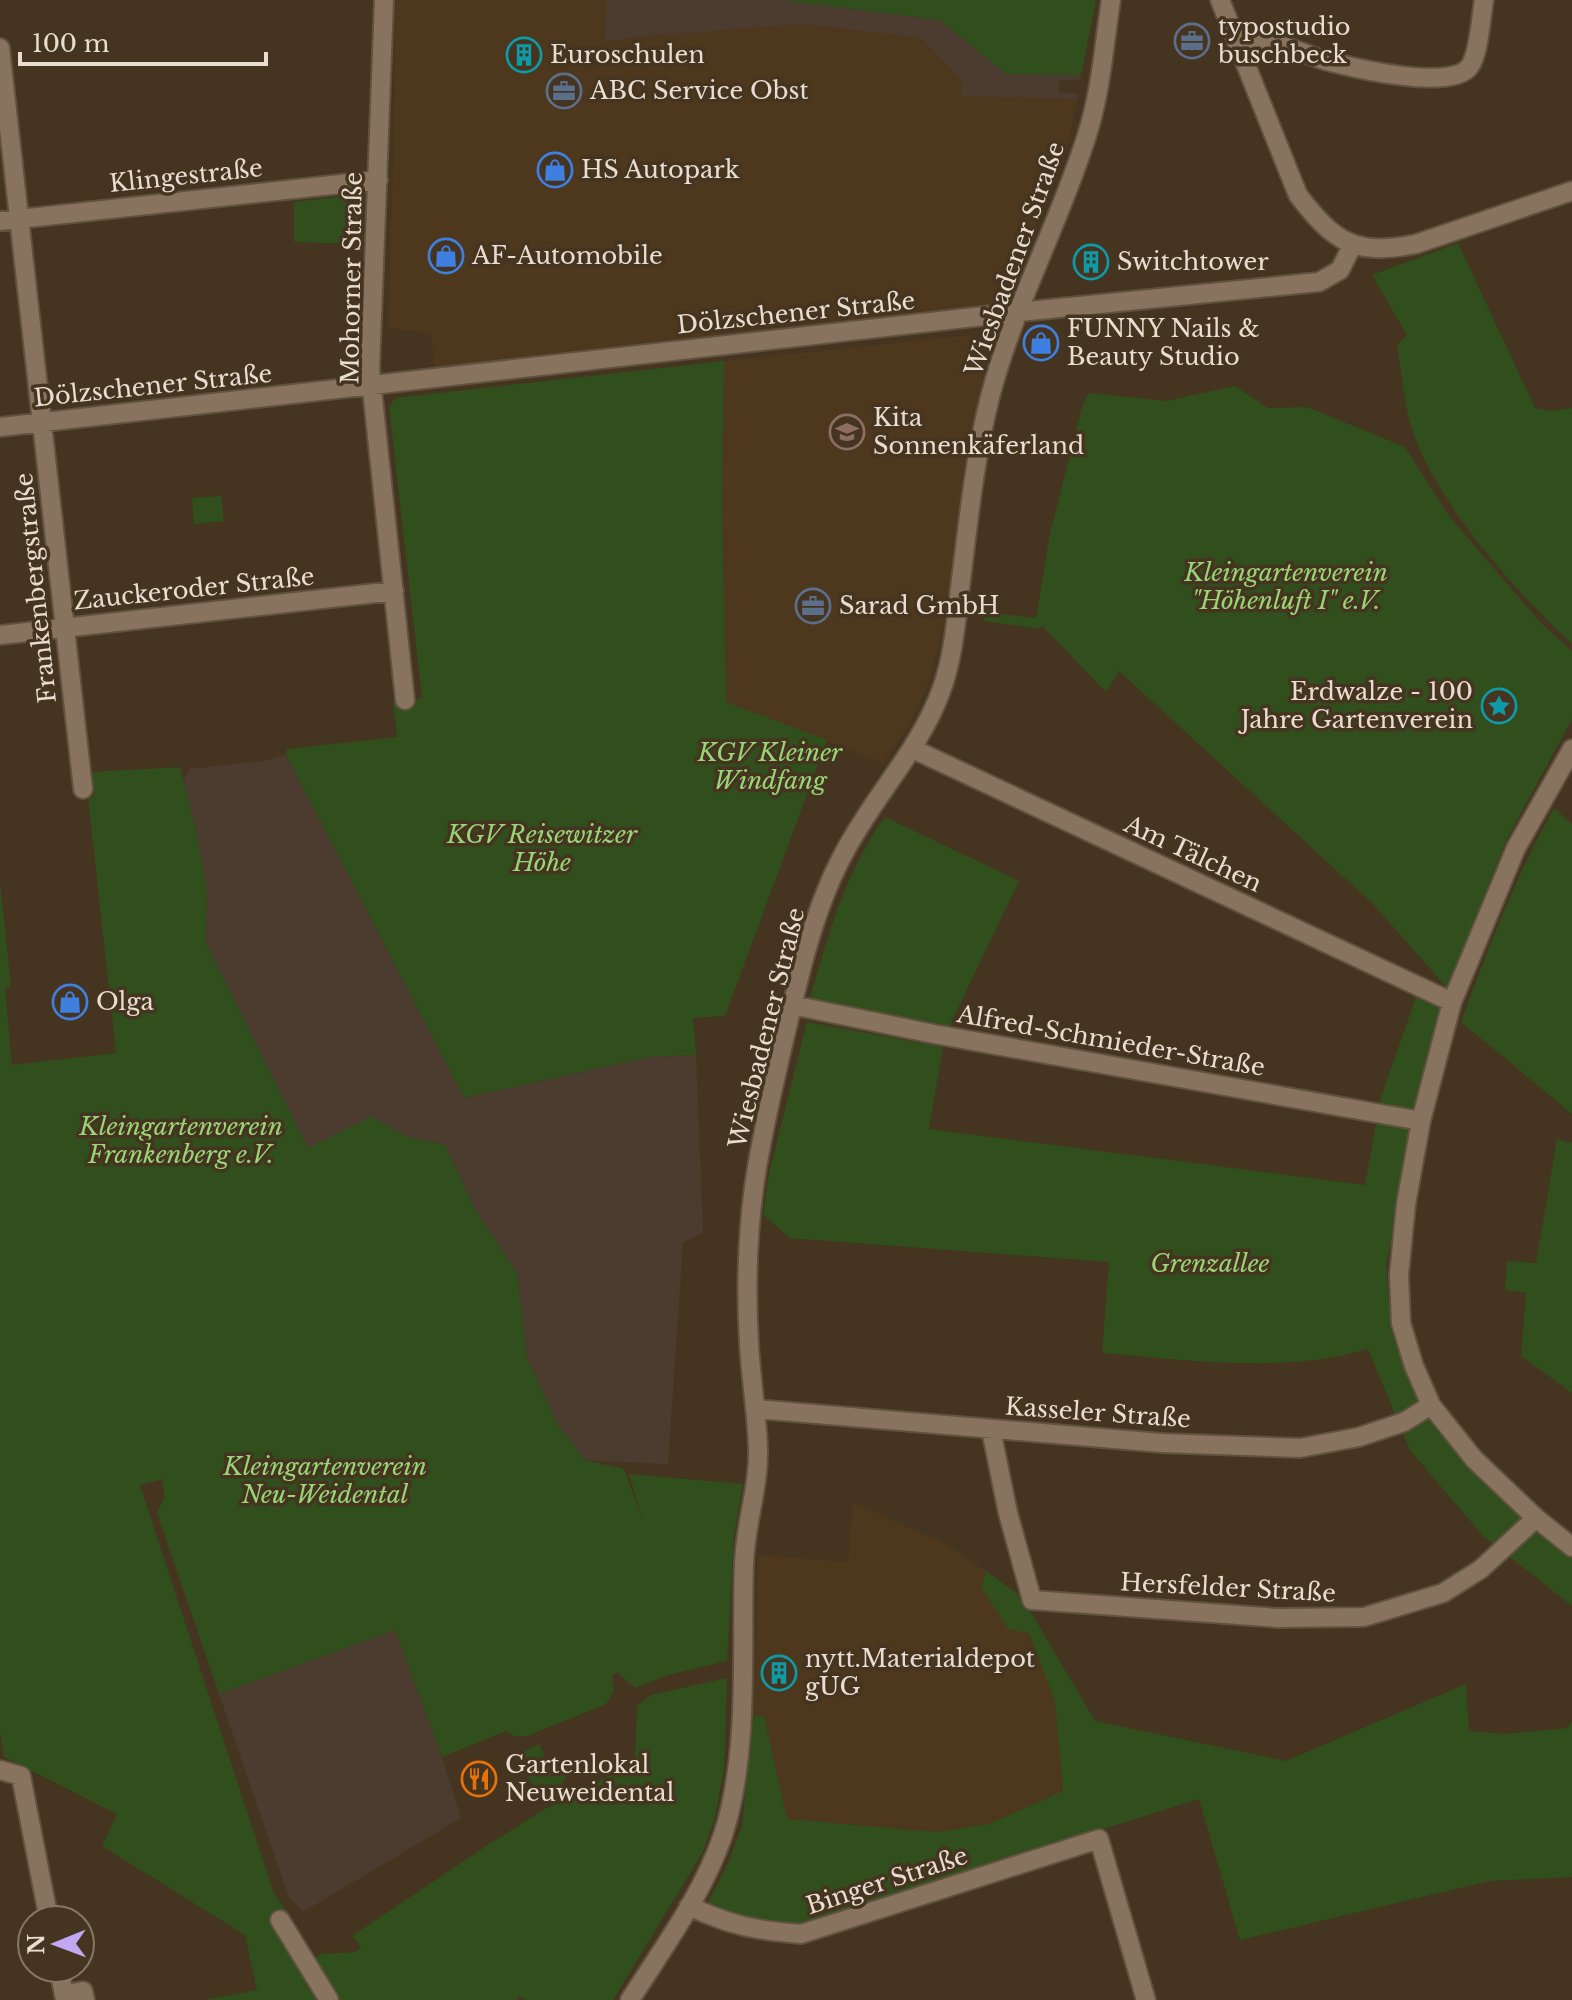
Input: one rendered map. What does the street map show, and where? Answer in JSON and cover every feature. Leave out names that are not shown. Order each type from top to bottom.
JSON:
[{"type":"street","name":"Mohorner Straße","points":[[384,0],[371,386],[405,700]]},
{"type":"street","name":"Wiesbadener Straße","points":[[630,2000],[689,1906],[722,1839],[733,1799],[741,1712],[745,1536],[758,1456],[746,1285],[748,1239],[754,1183],[792,1005],[815,924],[835,870],[860,826],[913,749],[942,689],[956,630],[982,432],[1001,359],[1089,130],[1111,0]]},
{"type":"street","points":[[1220,0],[1298,195],[1312,213],[1352,246],[1369,250],[1416,244],[1572,191]]},
{"type":"street","points":[[1238,48],[1267,42],[1326,61],[1377,72],[1454,77],[1465,73],[1472,64],[1484,0]]},
{"type":"street","name":"Frankenbergstraße","points":[[0,48],[83,789]]},
{"type":"street","name":"Klingestraße","points":[[0,221],[378,180]]},
{"type":"street","name":"Dölzschener Straße","points":[[0,427],[1019,312],[1319,282],[1340,270],[1352,246]]},
{"type":"street","name":"Zauckeroder Straße","points":[[0,635],[394,591]]},
{"type":"street","name":"Am Tälchen","points":[[913,749],[1452,1002]]},
{"type":"street","points":[[1572,749],[1516,848],[1452,1002],[1421,1121],[1406,1204],[1399,1275],[1401,1323],[1414,1366],[1431,1405],[1474,1459],[1536,1518],[1572,1547]]},
{"type":"street","name":"Alfred-Schmieder-Straße","points":[[792,1005],[934,1034],[1421,1121]]},
{"type":"street","name":"Kasseler Straße","points":[[755,1409],[1162,1443],[1300,1448],[1359,1437],[1404,1422],[1431,1405]]},
{"type":"street","name":"Hersfelder Straße","points":[[991,1430],[1008,1513],[1032,1600],[1278,1618],[1364,1617],[1443,1593],[1481,1569],[1536,1518]]},
{"type":"street","points":[[0,1770],[21,1776],[46,1904]]},
{"type":"street","name":"Binger Straße","points":[[689,1906],[722,1921],[754,1930],[801,1934],[1099,1839],[1146,2000]]},
{"type":"street","points":[[280,1920],[329,2000]]},
{"type":"street","points":[[62,1984],[64,1995],[83,1991],[85,2000]]},
{"type":"shaded area","points":[[395,0],[606,0],[605,42],[802,24],[921,38],[963,81],[962,96],[1077,99],[1068,145],[1004,303],[435,369],[431,333],[388,328]]},
{"type":"shaded area","points":[[606,0],[781,0],[940,20],[1006,74],[1081,75],[1080,80],[1059,81],[1059,92],[1078,94],[1077,99],[961,96],[963,81],[921,38],[802,24],[605,42]]},
{"type":"shaded area","points":[[972,335],[987,353],[985,369],[966,455],[943,631],[929,682],[910,724],[883,763],[726,702],[722,501],[724,361]]},
{"type":"shaded area","points":[[286,755],[464,1098],[649,1057],[696,1055],[703,1232],[683,1243],[668,1464],[585,1460],[558,1425],[527,1358],[517,1273],[475,1209],[445,1145],[405,1136],[372,1117],[308,1149],[205,941],[207,892],[184,780],[189,769],[264,761]]},
{"type":"shaded area","points":[[853,1502],[948,1545],[986,1571],[981,1587],[1028,1633],[1055,1702],[1063,1791],[989,1824],[936,1832],[787,1819],[764,1716],[753,1716],[758,1555],[848,1562]]},
{"type":"shaded area","points":[[395,1630],[461,1818],[303,1912],[289,1898],[219,1694]]},
{"type":"green space","points":[[781,0],[1096,0],[1081,75],[1006,74],[940,20]]},
{"type":"green space","points":[[353,195],[360,202],[357,244],[294,242],[294,202]]},
{"type":"green space","points":[[1458,243],[1535,408],[1551,411],[1572,408],[1572,644],[1500,570],[1476,540],[1434,478],[1409,418],[1397,345],[1407,335],[1372,275]]},
{"type":"green space","name":"KGV Reisewitzer Höhe","points":[[724,361],[722,501],[726,702],[827,740],[725,1016],[693,1018],[696,1055],[649,1057],[464,1098],[286,755],[287,749],[397,737],[393,702],[422,698],[389,407],[395,398]]},
{"type":"green space","name":"Kleingartenverein \"Höhenluft I\" e.V.","points":[[1235,386],[1268,408],[1307,407],[1405,447],[1449,516],[1540,622],[1572,651],[1572,719],[1507,839],[1447,988],[1373,904],[1119,671],[1106,692],[1043,627],[984,621],[985,612],[1036,618],[1050,533],[1083,404],[1089,393],[1166,401]]},
{"type":"green space","points":[[221,496],[224,521],[194,524],[192,498]]},
{"type":"green space","points":[[180,767],[207,892],[205,941],[308,1148],[372,1116],[405,1136],[445,1145],[475,1209],[517,1273],[527,1358],[558,1425],[585,1460],[624,1469],[643,1521],[629,1474],[743,1484],[734,1535],[727,1661],[668,1675],[635,1688],[617,1672],[612,1676],[614,1691],[606,1704],[527,1736],[514,1736],[506,1731],[442,1757],[395,1630],[219,1694],[157,1513],[164,1498],[163,1479],[140,1485],[274,1894],[287,1911],[281,1921],[307,1963],[321,1954],[356,1952],[361,1947],[352,1936],[545,1809],[614,1773],[635,1756],[637,1706],[651,1695],[727,1678],[724,1769],[715,1817],[703,1852],[613,2000],[526,2000],[519,1996],[516,2000],[203,2000],[257,1990],[245,1935],[102,1846],[117,1814],[4,1757],[0,1732],[0,880],[11,987],[5,989],[12,1065],[116,1053],[88,797],[94,796],[92,772]]},
{"type":"green space","points":[[1554,808],[1572,824],[1572,1114],[1461,1022],[1503,913]]},
{"type":"green space","points":[[885,817],[1019,881],[948,1029],[813,1003],[810,998],[831,927],[849,881],[859,858]]},
{"type":"green space","name":"Grenzallee","points":[[1416,997],[1443,1010],[1419,1100],[1386,1266],[1391,1330],[1421,1411],[1503,1497],[1572,1557],[1572,1606],[1483,1536],[1410,1450],[1368,1349],[1336,1357],[1269,1363],[1102,1353],[1109,1262],[790,1238],[763,1215],[769,1173],[807,1022],[943,1047],[929,1129],[1365,1185],[1380,1100]]},
{"type":"green space","points":[[1557,1139],[1572,1143],[1572,1393],[1521,1356],[1526,1293],[1505,1290],[1507,1261],[1536,1263]]},
{"type":"green space","points":[[986,1571],[1022,1597],[1095,1721],[1286,1761],[1466,1684],[1469,1731],[1504,1734],[1568,1728],[1572,1721],[1572,1877],[1489,1881],[1240,1940],[1199,1799],[808,1922],[788,1925],[744,1922],[707,1904],[742,1826],[753,1716],[764,1716],[787,1819],[936,1832],[989,1824],[1063,1791],[1055,1702],[1029,1633],[1008,1629],[981,1587]]},
{"type":"green space","points":[[539,1744],[553,1773],[548,1780],[558,1770],[567,1777],[558,1788],[566,1795],[544,1806],[520,1763],[524,1751]]},
{"type":"place","name":"typostudio buschbeck","points":[[1192,41]]},
{"type":"place","name":"Euroschulen","points":[[524,55]]},
{"type":"place","name":"ABC Service Obst","points":[[564,91]]},
{"type":"place","name":"HS Autopark","points":[[555,170]]},
{"type":"place","name":"AF-Automobile","points":[[446,256]]},
{"type":"place","name":"Switchtower","points":[[1091,262]]},
{"type":"place","name":"FUNNY Nails & Beauty Studio","points":[[1041,343]]},
{"type":"place","name":"Kita Sonnenkäferland","points":[[847,432]]},
{"type":"place","name":"Sarad GmbH","points":[[813,606]]},
{"type":"place","name":"Erdwalze - 100 Jahre Gartenverein","points":[[1499,706]]},
{"type":"place","name":"Olga","points":[[70,1002]]},
{"type":"place","name":"nytt.Materialdepot gUG","points":[[779,1673]]},
{"type":"place","name":"Gartenlokal Neuweidental","points":[[479,1779]]},
{"type":"park label","name":"KGV Kleiner Windfang","points":[[770,767]]},
{"type":"park label","name":"Kleingartenverein Frankenberg e.V.","points":[[181,1141]]},
{"type":"park label","name":"Kleingartenverein Neu-Weidental","points":[[325,1481]]}]
